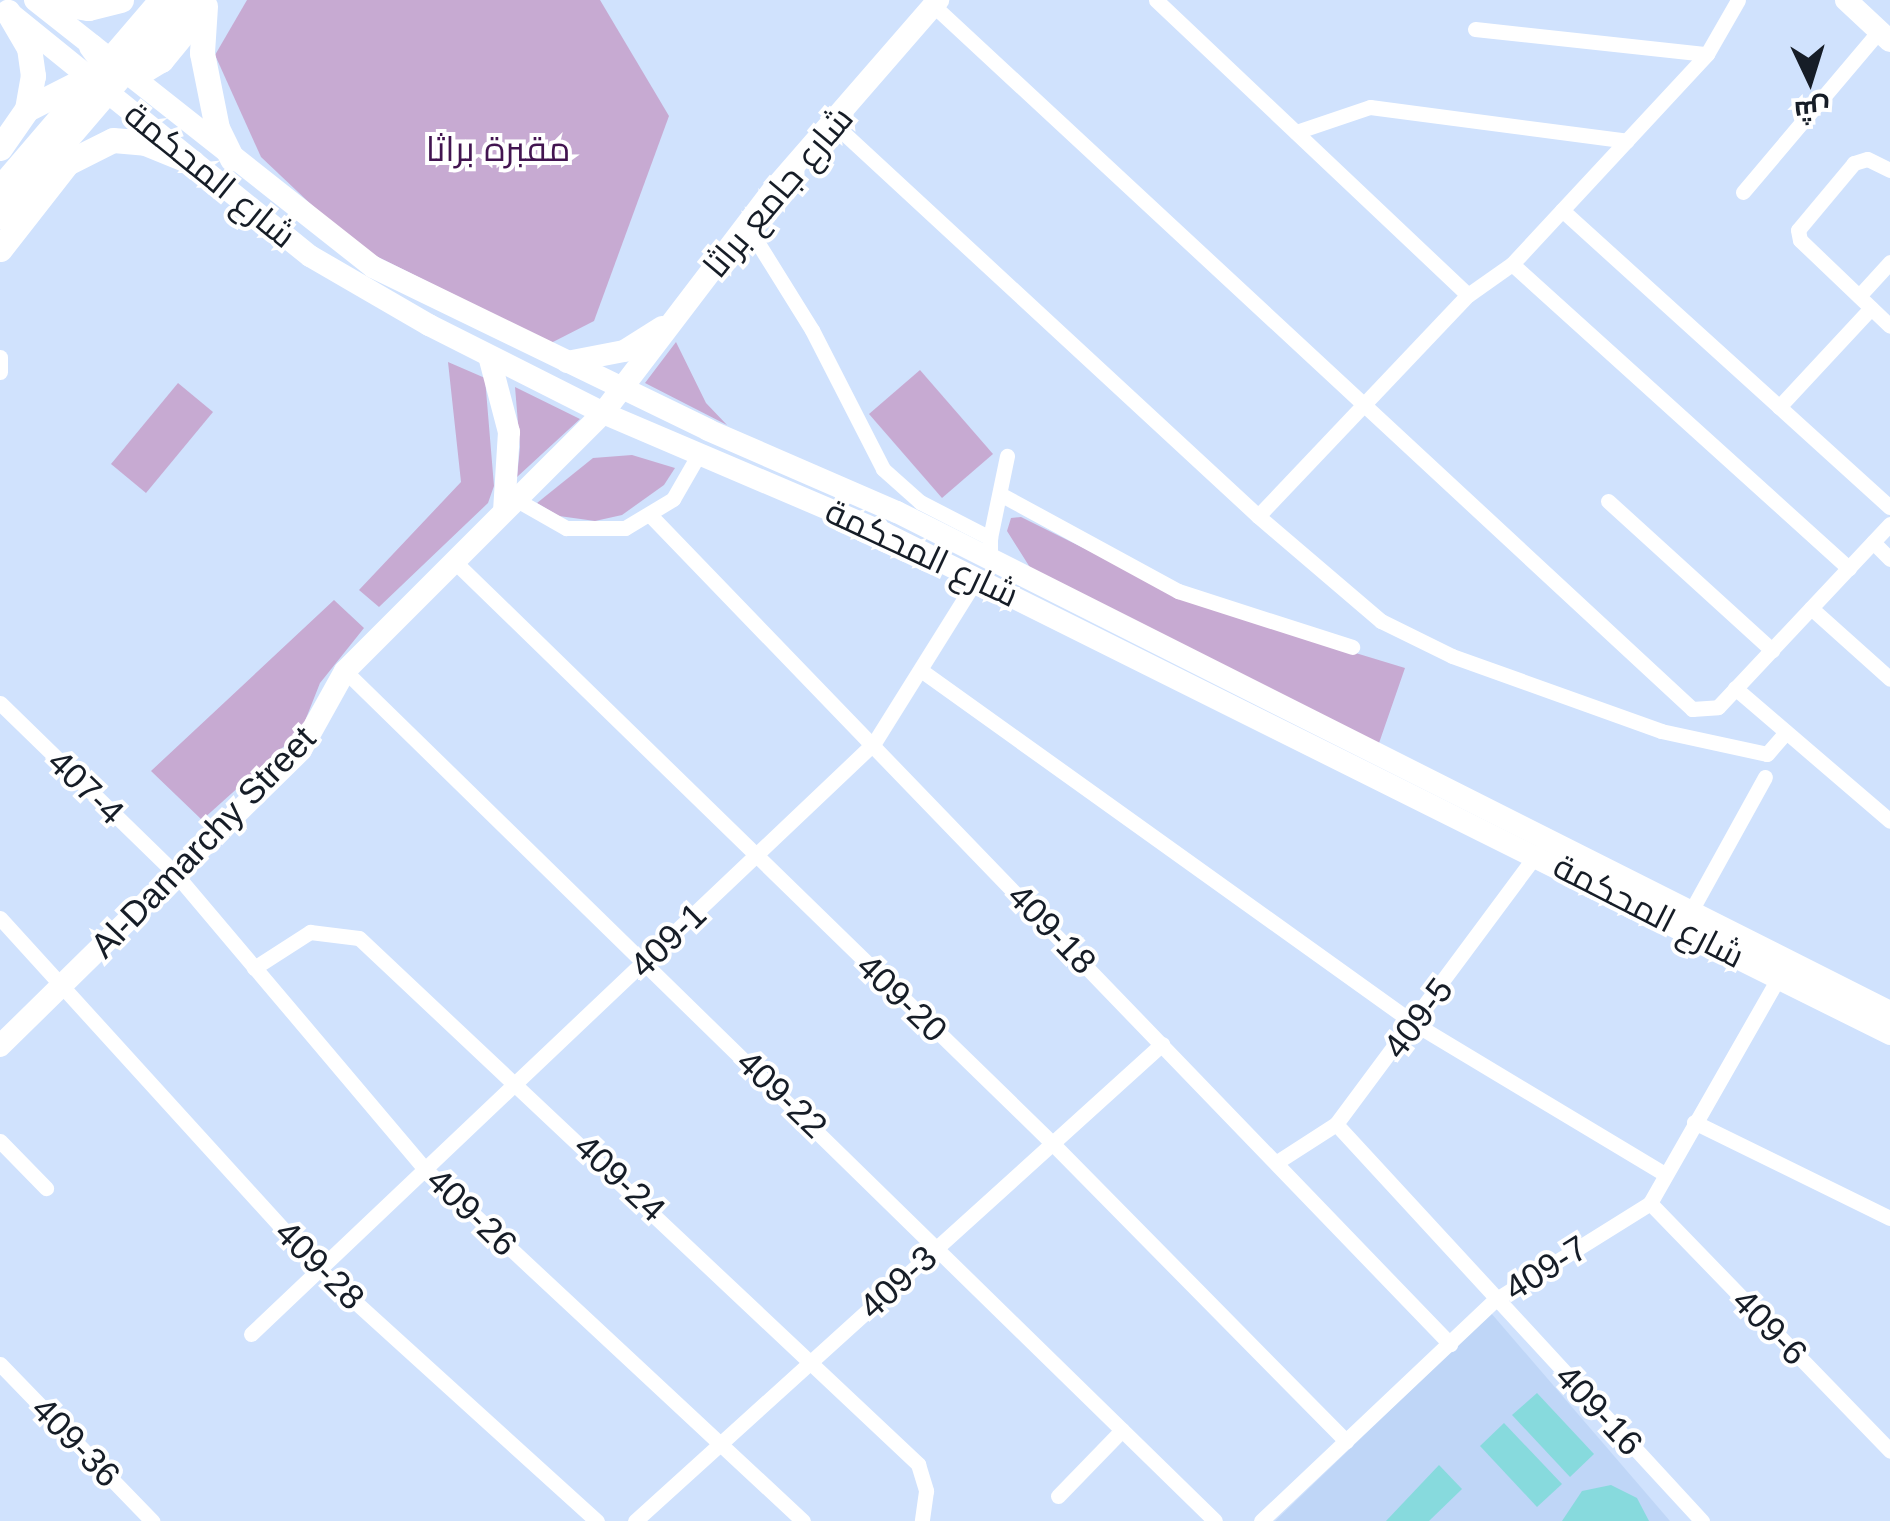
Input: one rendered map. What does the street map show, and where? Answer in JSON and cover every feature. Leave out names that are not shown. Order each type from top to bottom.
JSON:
[{"type":"main road","points":[[37,0],[88,8],[122,0]]},
{"type":"main road","name":"شارع المحكمة","points":[[37,0],[92,63]]},
{"type":"main road","points":[[0,147],[27,110],[92,63],[137,0]]},
{"type":"main road","points":[[150,0],[156,20],[169,25],[190,18],[202,1]]},
{"type":"main road","points":[[0,188],[160,0]]},
{"type":"main road","points":[[1846,0],[1885,36]]},
{"type":"main road","points":[[131,89],[161,60],[202,1]]},
{"type":"main road","points":[[202,1],[202,53],[217,128],[232,159]]},
{"type":"main road","points":[[0,216],[202,1]]},
{"type":"main road","name":"شارع جامع براثا","points":[[603,414],[746,224],[936,3]]},
{"type":"main road","points":[[4,9],[31,56],[27,110]]},
{"type":"main road","name":"شارع المحكمة","points":[[4,9],[92,63],[232,159],[373,266],[624,390],[986,559],[1890,1012]]},
{"type":"main road","name":"شارع المحكمة","points":[[131,89],[192,162],[310,256],[489,356],[603,414],[986,559],[1537,853],[1890,1034]]},
{"type":"main road","points":[[0,249],[92,127]]},
{"type":"main road","points":[[0,147],[16,134],[37,134]]},
{"type":"main road","points":[[59,171],[113,140],[145,143],[192,162]]},
{"type":"main road","points":[[567,362],[624,351],[680,312]]},
{"type":"main road","points":[[489,356],[509,432],[510,505]]},
{"type":"main road","name":"Al-Damarchy Street","points":[[0,1046],[309,741],[345,671],[603,414]]},
{"type":"street","points":[[1156,0],[1468,295]]},
{"type":"street","points":[[1258,516],[1364,410],[1468,295],[1512,264],[1707,54],[1738,0]]},
{"type":"street","points":[[936,3],[1364,410],[1699,711]]},
{"type":"street","points":[[1475,29],[1707,54]]},
{"type":"street","points":[[1743,192],[1885,36]]},
{"type":"street","points":[[1296,132],[1370,107],[1626,141]]},
{"type":"street","points":[[834,124],[1258,516],[1380,621],[1452,656],[1688,738],[1766,754],[1786,732]]},
{"type":"street","points":[[1890,170],[1867,159],[1854,163],[1798,230],[1800,240],[1890,326]]},
{"type":"street","points":[[1562,210],[1890,507]]},
{"type":"street","points":[[746,224],[812,330],[841,398],[883,469],[986,559]]},
{"type":"street","points":[[1859,296],[1890,262]]},
{"type":"street","points":[[1512,264],[1849,568]]},
{"type":"street","points":[[1779,407],[1871,308]]},
{"type":"street","points":[[0,357],[0,372]]},
{"type":"street","points":[[510,505],[566,528],[596,532],[652,516],[673,499],[700,452]]},
{"type":"street","name":"409-1","points":[[251,1334],[874,743],[922,671],[986,559],[1007,456]]},
{"type":"street","points":[[1000,494],[1178,591],[1352,647]]},
{"type":"street","points":[[1608,502],[1772,650]]},
{"type":"street","name":"409-18","points":[[652,516],[1450,1344]]},
{"type":"street","points":[[1699,711],[1718,706],[1890,524]]},
{"type":"street","points":[[1873,542],[1890,559]]},
{"type":"street","name":"409-20","points":[[453,560],[1052,1143],[1346,1441]]},
{"type":"street","points":[[1811,608],[1890,679]]},
{"type":"street","name":"409-22","points":[[345,671],[1215,1521]]},
{"type":"street","points":[[922,671],[1415,1024],[1665,1174]]},
{"type":"street","points":[[1735,688],[1890,821]]},
{"type":"street","name":"407-4","points":[[0,703],[173,872]]},
{"type":"street","points":[[1688,738],[1699,711]]},
{"type":"street","points":[[1691,911],[1765,778]]},
{"type":"street","name":"409-5","points":[[1277,1162],[1336,1124],[1415,1024],[1537,853]]},
{"type":"street","name":"409-26","points":[[173,872],[426,1170],[803,1521]]},
{"type":"street","name":"409-28","points":[[0,918],[66,985],[320,1270],[597,1521]]},
{"type":"street","name":"409-24","points":[[254,968],[310,932],[359,938],[814,1359],[918,1464],[926,1491],[922,1521]]},
{"type":"street","points":[[1650,1203],[1780,977]]},
{"type":"street","name":"409-3","points":[[635,1521],[1162,1044]]},
{"type":"street","points":[[1694,1122],[1890,1218]]},
{"type":"street","name":"409-16","points":[[1336,1124],[1702,1521]]},
{"type":"street","points":[[0,1141],[46,1188]]},
{"type":"street","name":"409-7","points":[[1261,1521],[1495,1300],[1650,1203]]},
{"type":"street","name":"409-6","points":[[1650,1203],[1890,1451]]},
{"type":"street","name":"409-36","points":[[0,1364],[152,1521]]},
{"type":"street","points":[[1058,1496],[1122,1430]]},
{"type":"shaded area","points":[[1491,1313],[1670,1521],[1275,1521]]},
{"type":"shaded area","points":[[1537,1393],[1594,1454],[1570,1477],[1512,1415]]},
{"type":"shaded area","points":[[1504,1423],[1562,1484],[1537,1507],[1480,1446]]},
{"type":"shaded area","points":[[1439,1465],[1462,1489],[1429,1521],[1386,1521]]},
{"type":"shaded area","points":[[1611,1485],[1637,1498],[1649,1521],[1562,1521],[1582,1491]]},
{"type":"green space","name":"مقبرة براثا","points":[[247,0],[600,0],[669,116],[594,321],[551,343],[354,245],[261,157],[215,55]]},
{"type":"green space","points":[[676,342],[706,403],[727,425],[645,383]]},
{"type":"green space","points":[[448,362],[485,378],[494,486],[488,503],[379,607],[359,590],[461,482]]},
{"type":"green space","points":[[920,370],[993,454],[942,498],[869,414]]},
{"type":"green space","points":[[178,383],[213,412],[146,493],[111,464]]},
{"type":"green space","points":[[515,387],[580,419],[517,477],[520,447]]},
{"type":"green space","points":[[632,455],[675,468],[664,485],[622,515],[595,521],[559,516],[537,503],[593,458]]},
{"type":"green space","points":[[1021,517],[1198,605],[1405,668],[1378,746],[1036,577],[1007,531],[1011,518]]},
{"type":"green space","points":[[334,600],[364,628],[320,683],[301,731],[202,820],[151,771]]}]
